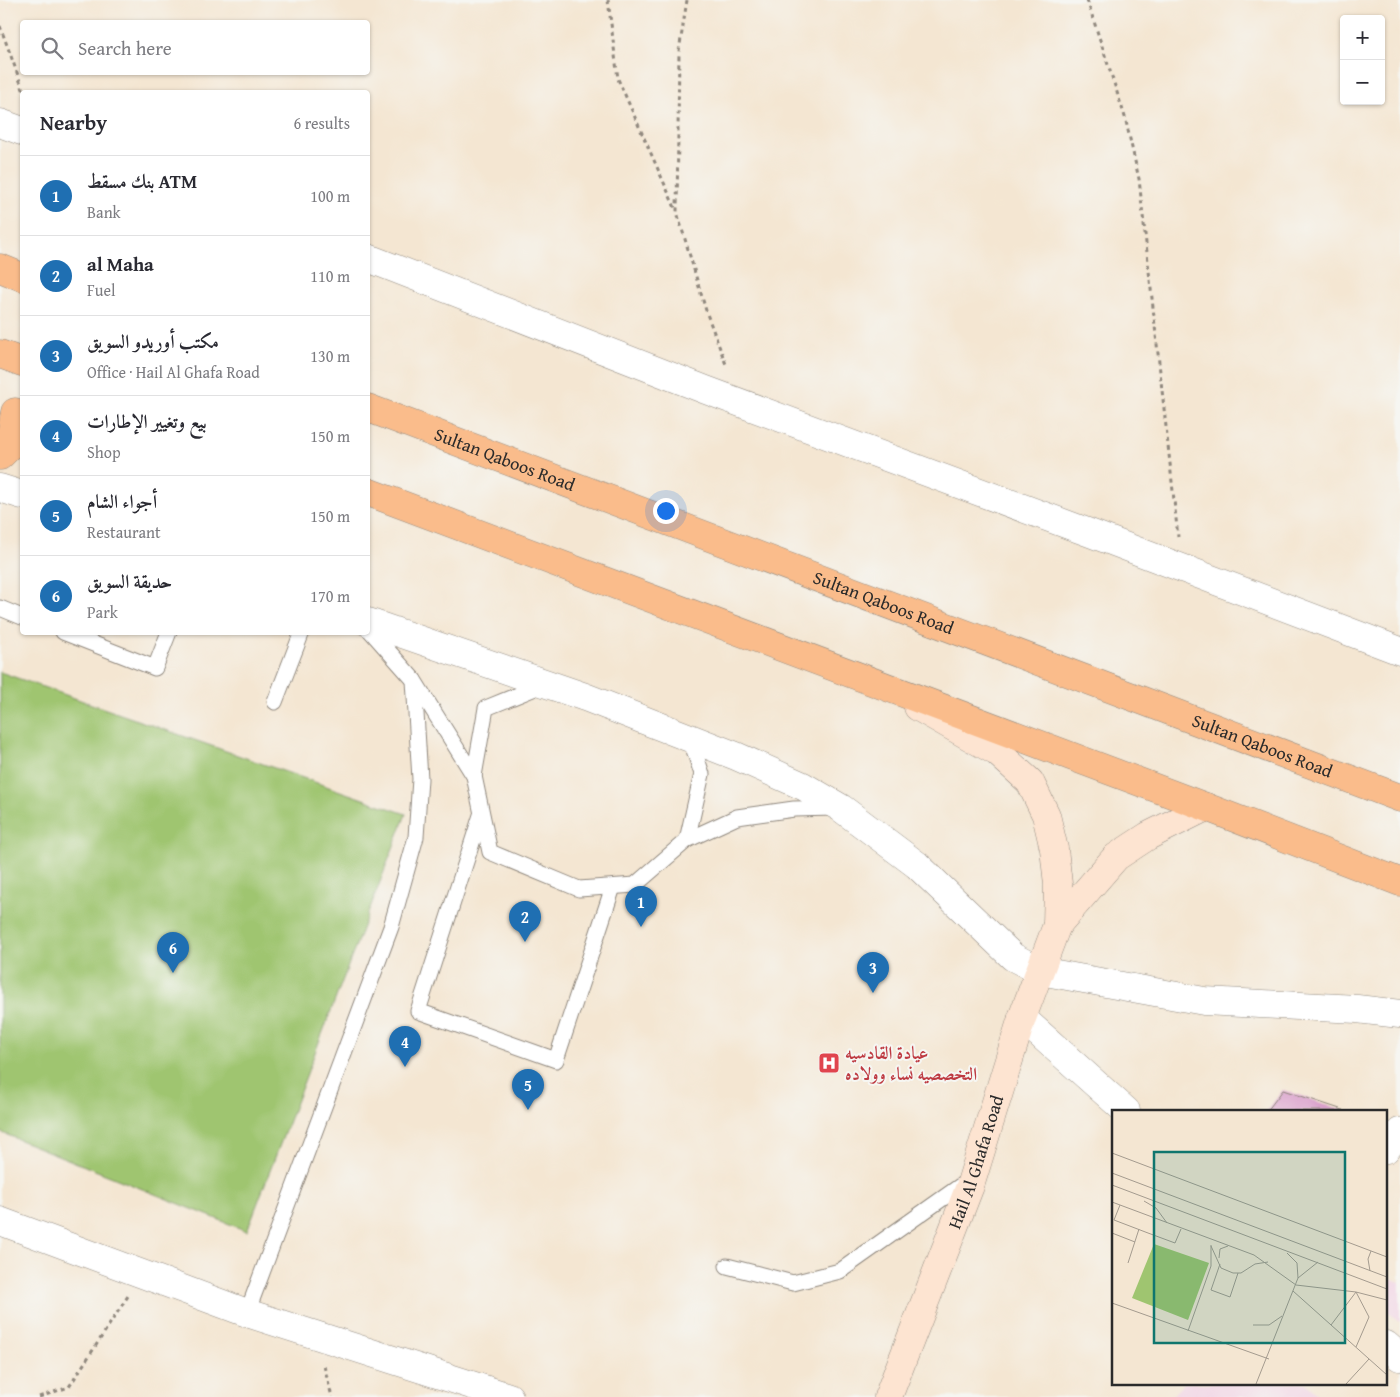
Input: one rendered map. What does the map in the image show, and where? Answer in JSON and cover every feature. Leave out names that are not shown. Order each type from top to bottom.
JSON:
[{"type":"highway","points":[[0,268],[20,276]]},
{"type":"highway","points":[[0,354],[20,361]]},
{"type":"highway","name":"Sultan Qaboos Road","points":[[370,409],[1400,798]]},
{"type":"highway","points":[[0,456],[9,447],[12,414]]},
{"type":"highway","points":[[370,493],[1206,807],[1400,882]]},
{"type":"main road","name":"Hail Al Ghafa Road","points":[[875,683],[997,752],[1030,782],[1046,815],[1054,849],[1058,884],[1057,925],[1022,1018],[973,1177],[888,1397]]},
{"type":"main road","name":"Hail Al Ghafa Road","points":[[1057,925],[1116,857],[1148,836],[1206,807]]},
{"type":"street","points":[[0,123],[20,130]]},
{"type":"street","points":[[370,259],[740,403],[1400,651]]},
{"type":"street","points":[[0,488],[20,494]]},
{"type":"street","points":[[370,623],[585,697],[736,756],[794,782],[841,808],[917,865],[1013,957],[1040,971],[1204,1001],[1357,1009],[1400,1014]]},
{"type":"street","points":[[1022,1018],[1125,1110]]},
{"type":"street","points":[[1388,1147],[1400,1132]]},
{"type":"street","points":[[0,1221],[247,1314],[509,1397]]},
{"type":"street","points":[[1388,1347],[1400,1357]]},
{"type":"lane","points":[[0,608],[20,616]]},
{"type":"lane","points":[[370,630],[414,680],[474,776],[490,852],[579,889],[635,885],[687,840],[737,817],[794,809],[841,808]]},
{"type":"lane","points":[[71,635],[155,668],[168,635]]},
{"type":"lane","points":[[275,702],[301,635]]},
{"type":"lane","points":[[247,1314],[391,927],[416,837],[420,779],[414,680]]},
{"type":"lane","points":[[474,776],[486,708],[546,684]]},
{"type":"lane","points":[[687,840],[702,774],[690,738]]},
{"type":"lane","points":[[482,813],[418,1011],[556,1060],[613,887]]},
{"type":"lane","points":[[727,1266],[793,1283],[840,1271],[973,1177]]},
{"type":"path","points":[[608,0],[618,79],[677,212],[707,314],[740,403]]},
{"type":"path","points":[[677,212],[679,51],[687,0]]},
{"type":"path","points":[[1087,0],[1125,117],[1139,179],[1181,568]]},
{"type":"path","points":[[0,26],[23,90]]},
{"type":"path","points":[[39,1397],[68,1387],[142,1274]]},
{"type":"shaded area","points":[[1388,1278],[1400,1282],[1400,1322],[1388,1312]]},
{"type":"shaded area","points":[[1183,1384],[1307,1384],[1320,1397],[1171,1397]]},
{"type":"green space","points":[[0,672],[406,814],[247,1231],[0,1132]]},
{"type":"building","points":[[1283,1090],[1343,1110],[1268,1110]]},
{"type":"place","name":"بنك مسقط ATM","points":[[641,927]]},
{"type":"place","name":"al Maha","points":[[525,942]]},
{"type":"place","name":"حديقة السويق","points":[[173,973]]},
{"type":"place","name":"مكتب أوريدو السويق","points":[[873,993]]},
{"type":"place","name":"عيادة القادسيه التخصصيه نساء وولاده","points":[[829,1063]]},
{"type":"place","name":"بيع وتغيير الإطارات","points":[[405,1067]]},
{"type":"place","name":"أجواء الشام","points":[[528,1110]]}]
